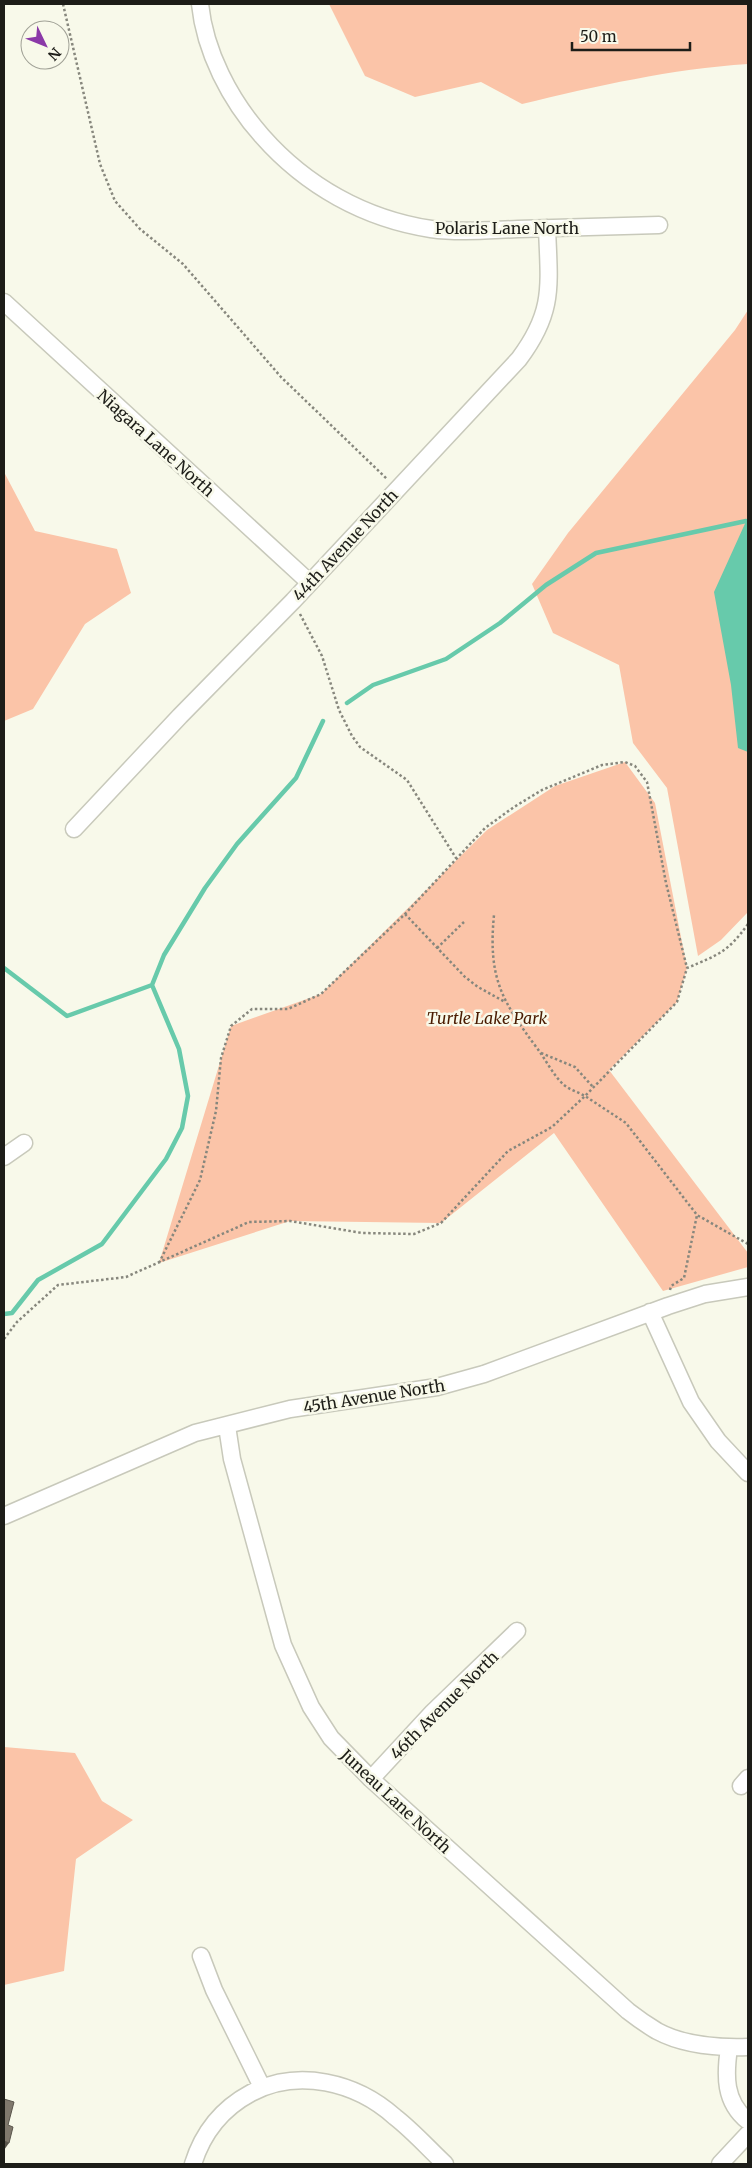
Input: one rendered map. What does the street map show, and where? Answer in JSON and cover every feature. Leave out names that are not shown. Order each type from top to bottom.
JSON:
[{"type":"street","name":"Polaris Lane North","points":[[200,4],[211,50],[229,90],[252,124],[279,156],[312,182],[350,204],[389,220],[432,229],[475,231],[659,225]]},
{"type":"street","name":"44th Avenue North","points":[[74,829],[180,716],[293,601],[532,342],[542,324],[547,304],[549,282],[547,228]]},
{"type":"street","name":"Niagara Lane North","points":[[4,302],[309,582]]},
{"type":"street","points":[[4,1157],[24,1143]]},
{"type":"street","name":"45th Avenue North","points":[[4,1516],[195,1433],[290,1409],[437,1387],[484,1374],[650,1312],[705,1294],[748,1287]]},
{"type":"street","points":[[650,1312],[691,1402],[718,1441],[748,1473]]},
{"type":"street","name":"Juneau Lane North","points":[[227,1426],[232,1459],[283,1645],[311,1707],[330,1738],[371,1779],[628,2011],[658,2032],[693,2043],[729,2048],[748,2047]]},
{"type":"street","name":"46th Avenue North","points":[[371,1779],[433,1712],[517,1631]]},
{"type":"street","points":[[201,1956],[214,1990],[262,2087]]},
{"type":"street","points":[[729,2048],[726,2071],[728,2087],[733,2103],[748,2121]]},
{"type":"street","points":[[193,2164],[202,2140],[215,2119],[232,2103],[262,2087],[308,2078],[334,2084],[360,2094],[394,2115],[444,2164]]},
{"type":"street","points":[[720,2164],[748,2134]]},
{"type":"path","points":[[63,4],[100,164],[115,200],[140,229],[183,264],[281,377],[397,488]]},
{"type":"path","points":[[293,601],[322,656],[339,710],[352,736],[360,747],[407,780],[456,858]]},
{"type":"path","points":[[4,1339],[17,1322],[58,1284],[126,1277],[159,1263],[249,1222],[290,1221],[362,1233],[414,1234],[441,1223],[508,1151],[552,1127],[585,1096],[676,1002],[687,968],[666,883],[647,782],[635,766],[625,762],[602,765],[542,790],[514,807],[485,828],[405,914],[321,994],[288,1009],[252,1009],[231,1026],[221,1058],[216,1111],[200,1180],[159,1263]]},
{"type":"path","points":[[405,914],[478,987],[506,1002]]},
{"type":"path","points":[[494,915],[493,962],[500,991],[540,1052],[565,1085],[626,1122],[697,1215],[748,1244]]},
{"type":"path","points":[[438,948],[464,922]]},
{"type":"path","points":[[687,968],[719,955],[734,943],[748,924]]},
{"type":"path","points":[[540,1052],[574,1067],[593,1087]]},
{"type":"path","points":[[668,1306],[671,1286],[684,1278],[697,1215]]},
{"type":"green space","points":[[329,4],[748,4],[748,64],[662,74],[522,104],[481,82],[415,97],[365,76]]},
{"type":"green space","points":[[748,310],[748,912],[721,940],[698,956],[667,788],[633,743],[619,665],[553,633],[532,584],[568,533],[735,330]]},
{"type":"green space","points":[[4,472],[35,531],[117,549],[131,593],[85,624],[33,709],[4,721]]},
{"type":"green space","name":"Turtle Lake Park","points":[[625,762],[655,803],[687,968],[677,1002],[609,1070],[748,1253],[748,1267],[663,1291],[554,1133],[441,1223],[290,1221],[159,1263],[231,1026],[321,994],[487,830],[555,786]]},
{"type":"green space","points":[[4,1747],[75,1753],[102,1801],[133,1820],[76,1859],[64,1971],[4,1985]]},
{"type":"shaded area","points":[[748,517],[748,752],[738,748],[731,685],[714,592]]},
{"type":"building","points":[[4,2099],[14,2102],[8,2125],[13,2127],[9,2143],[4,2141]]},
{"type":"waterway","points":[[347,703],[373,685],[446,659],[500,623],[546,585],[596,553],[746,521]]},
{"type":"waterway","points":[[4,1314],[12,1313],[38,1280],[102,1244],[166,1159],[182,1128],[188,1096],[179,1049],[152,985],[164,955],[205,888],[237,844],[296,778],[323,721]]},
{"type":"waterway","points":[[4,968],[67,1016],[152,985]]}]
